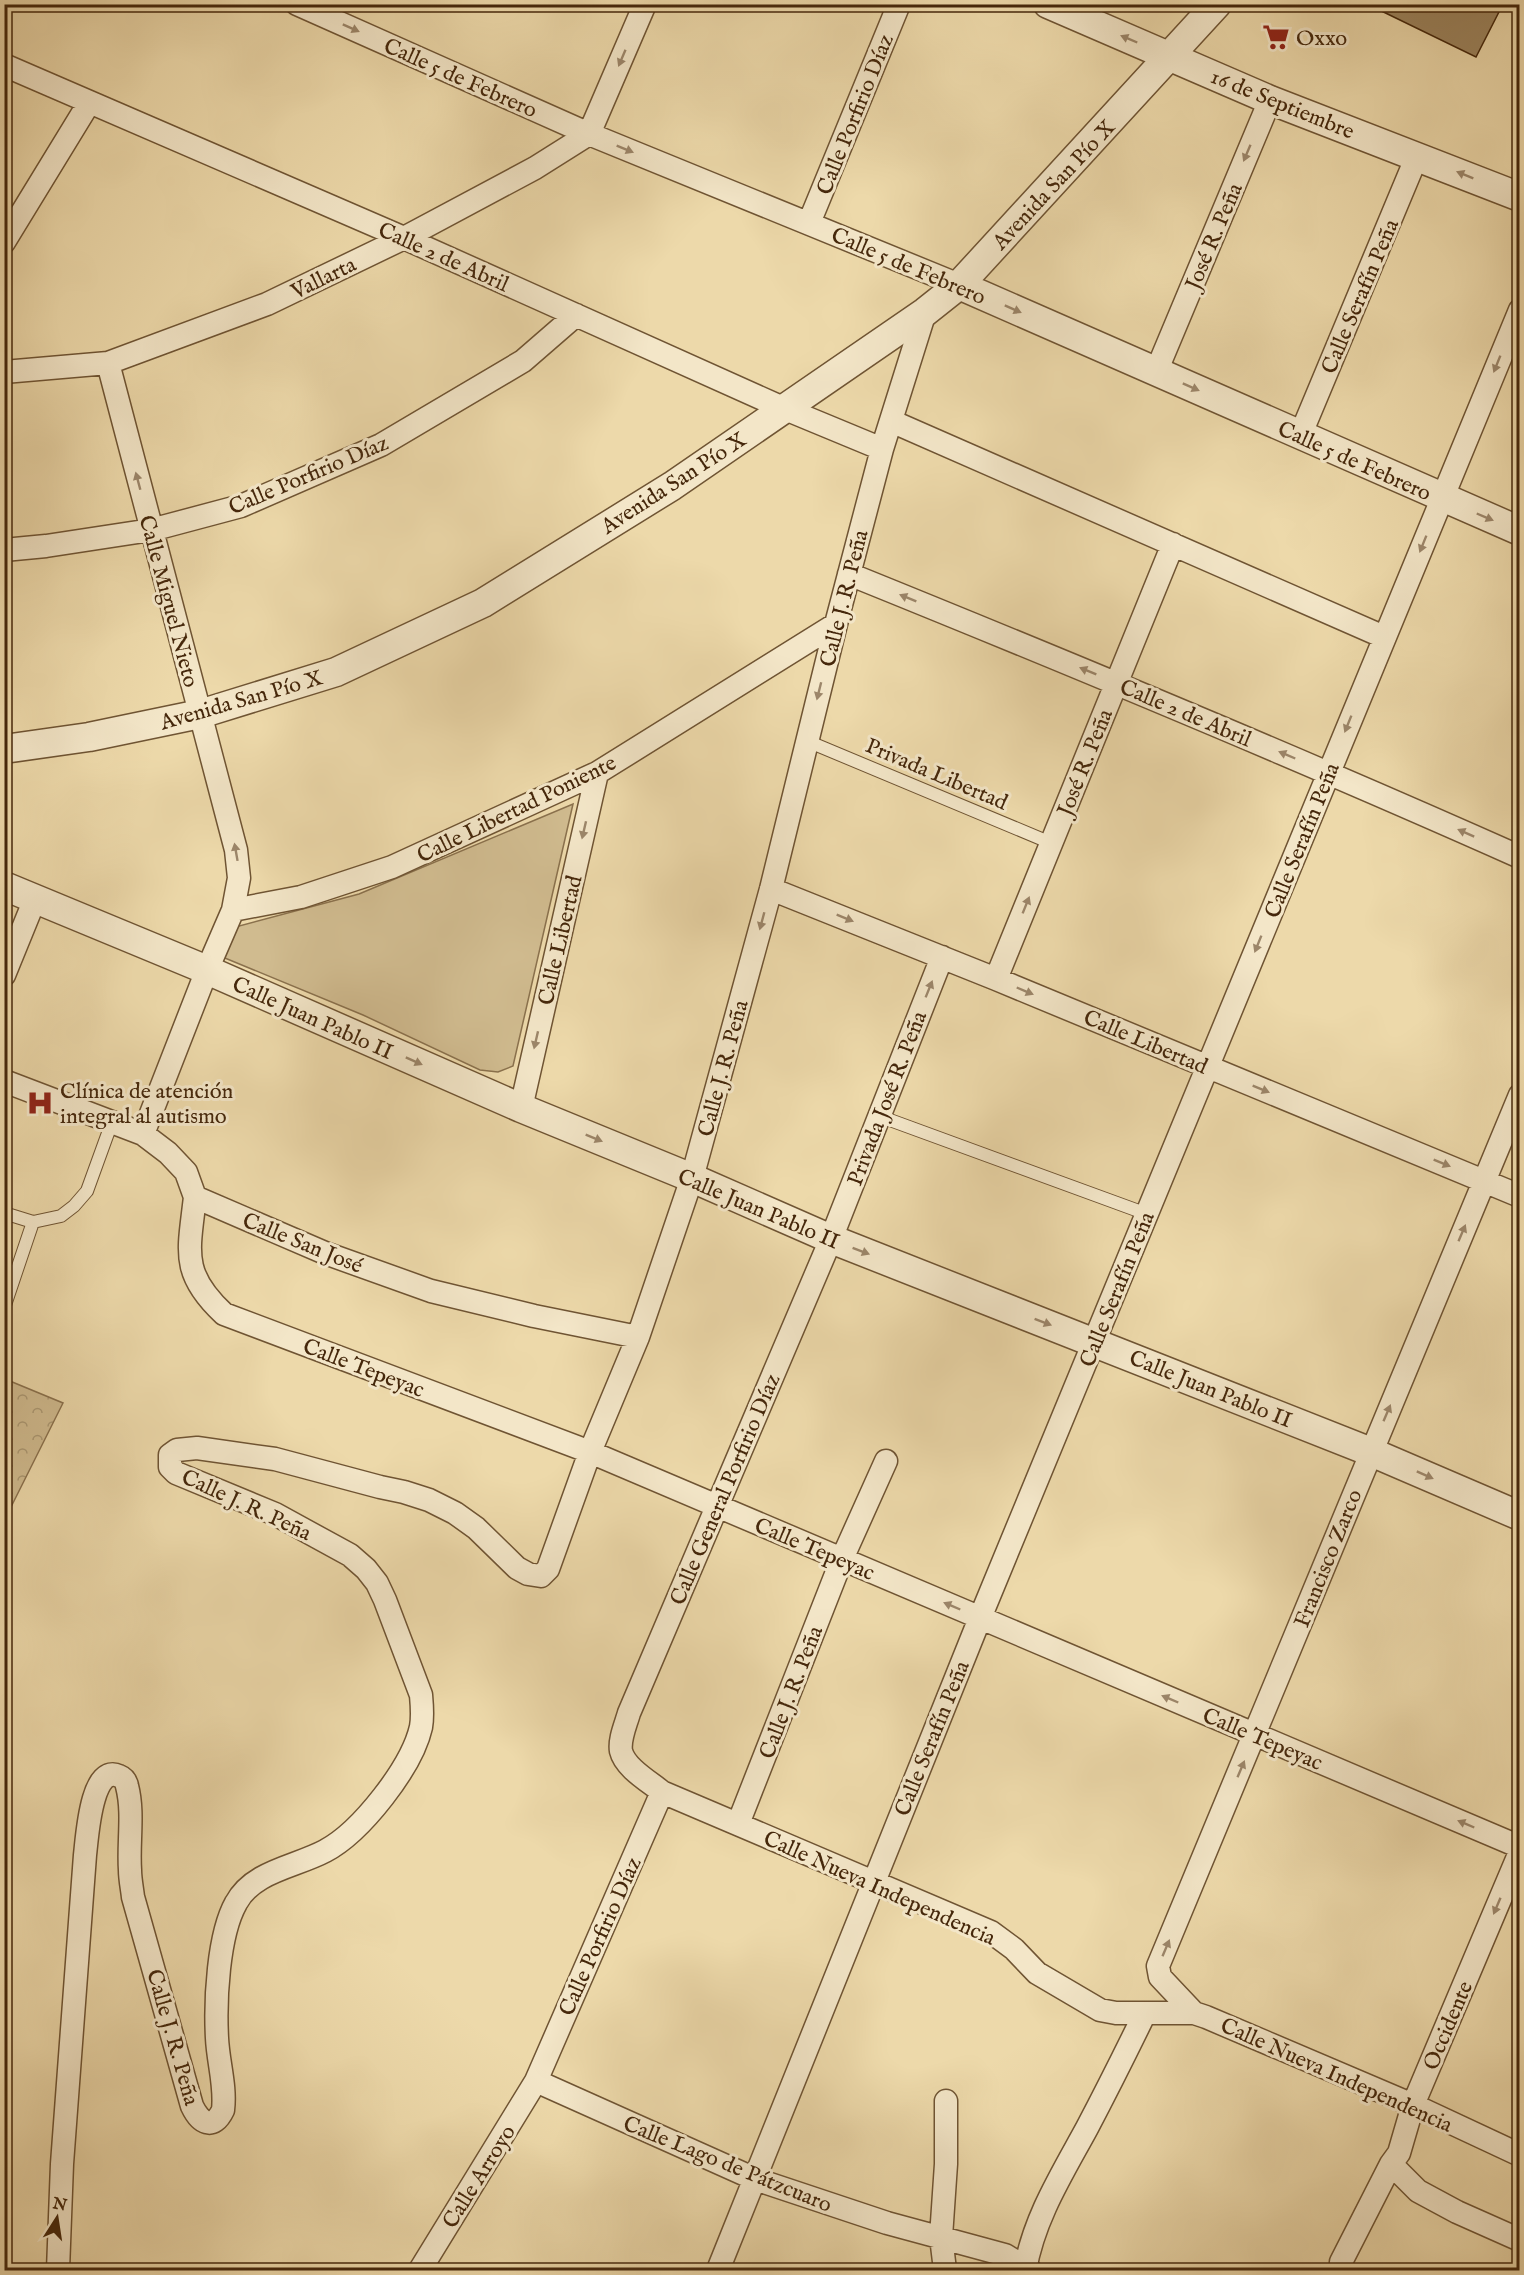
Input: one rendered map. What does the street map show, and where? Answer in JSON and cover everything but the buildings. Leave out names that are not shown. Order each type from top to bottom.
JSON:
[{"type":"street","name":"Calle 5 de Febrero","points":[[297,4],[323,10],[589,134],[959,285],[1520,531]]},
{"type":"street","points":[[589,134],[645,4]]},
{"type":"street","name":"Calle Porfirio Díaz","points":[[809,223],[898,4]]},
{"type":"street","name":"16 de Septiembre","points":[[1048,4],[1270,99],[1520,197]]},
{"type":"street","name":"Avenida San Pío X","points":[[4,749],[89,737],[200,714],[336,672],[483,603],[672,486],[925,312],[959,285],[1217,4]]},
{"type":"street","name":"Calle 2 de Abril","points":[[4,65],[404,238],[783,408],[882,449]]},
{"type":"street","name":"José R. Peña","points":[[1155,372],[1270,99]]},
{"type":"street","points":[[4,242],[89,102]]},
{"type":"street","name":"Vallarta","points":[[4,372],[108,363],[267,304],[404,238],[535,168],[589,134]]},
{"type":"street","name":"Calle Serafín Peña","points":[[1300,436],[1417,156]]},
{"type":"street","name":"Calle Serafín Peña","points":[[718,2271],[980,1618],[1520,310]]},
{"type":"street","name":"Calle J. R. Peña","points":[[58,2271],[62,2164],[85,1855],[90,1812],[100,1783],[108,1776],[116,1775],[124,1779],[127,1785],[133,1897],[192,2106],[198,2118],[212,2123],[218,2120],[224,2102],[217,2037],[218,1995],[222,1942],[236,1902],[255,1882],[275,1871],[326,1851],[373,1810],[406,1764],[421,1727],[421,1695],[385,1600],[377,1582],[366,1569],[350,1555],[275,1514],[176,1473],[170,1467],[170,1455],[177,1450],[197,1448],[274,1459],[412,1495],[455,1513],[476,1528],[517,1568],[528,1574],[541,1576],[548,1569],[590,1452],[638,1337],[692,1178],[771,889],[882,449],[925,312]]},
{"type":"street","name":"Calle Porfirio Díaz","points":[[4,550],[151,530],[241,506],[381,445],[523,361],[576,315]]},
{"type":"street","name":"Calle Miguel Nieto","points":[[108,363],[236,850],[239,878],[233,910]]},
{"type":"street","points":[[891,421],[1384,637]]},
{"type":"street","name":"José R. Peña","points":[[996,979],[1173,544]]},
{"type":"street","name":"Calle 2 de Abril","points":[[849,574],[1116,682],[1520,856]]},
{"type":"street","name":"Calle Libertad Poniente","points":[[233,910],[301,897],[392,867],[597,773],[836,624]]},
{"type":"street","name":"Calle Libertad","points":[[521,1108],[597,773]]},
{"type":"street","name":"Calle Juan Pablo II","points":[[4,886],[207,970],[521,1108],[692,1178],[831,1239],[1371,1452],[1520,1516]]},
{"type":"street","name":"Calle Libertad","points":[[771,889],[996,979],[1520,1196]]},
{"type":"street","points":[[4,975],[35,899]]},
{"type":"street","points":[[143,1134],[233,910]]},
{"type":"street","name":"Privada José R. Peña","points":[[831,1239],[942,957]]},
{"type":"street","points":[[4,1081],[143,1134],[168,1153],[186,1172],[195,1197]]},
{"type":"street","name":"Francisco Zarco","points":[[1194,2013],[1160,1977],[1158,1966],[1520,1095]]},
{"type":"street","name":"Calle San José","points":[[195,1197],[325,1253],[431,1291],[534,1316],[638,1337]]},
{"type":"street","name":"Calle Tepeyac","points":[[195,1197],[189,1251],[194,1276],[206,1297],[224,1314],[590,1452],[1520,1847]]},
{"type":"street","name":"Calle General Porfirio Díaz","points":[[622,1740],[628,1713],[831,1239]]},
{"type":"street","name":"Calle J. R. Peña","points":[[738,1824],[842,1559],[886,1461]]},
{"type":"street","name":"Calle Nueva Independencia","points":[[622,1740],[621,1752],[628,1763],[662,1792],[991,1932],[1014,1949],[1037,1973],[1100,2010],[1116,2013],[1194,2013],[1221,2022],[1413,2105],[1520,2156]]},
{"type":"street","name":"Calle Porfirio Díaz","points":[[536,2081],[662,1792]]},
{"type":"street","name":"Occidente","points":[[1341,2262],[1399,2152],[1413,2105],[1520,1852]]},
{"type":"street","points":[[1027,2269],[1030,2244],[1052,2189],[1113,2079],[1145,2013]]},
{"type":"street","name":"Calle Lago de Pátzcuaro","points":[[536,2081],[755,2179],[843,2210],[1005,2255],[1027,2269]]},
{"type":"street","name":"Calle Arroyo","points":[[420,2271],[536,2081]]},
{"type":"street","points":[[945,2271],[941,2237],[946,2164],[946,2101]]},
{"type":"street","points":[[1391,2164],[1418,2191],[1457,2212],[1520,2240]]},
{"type":"lane","name":"Privada Libertad","points":[[807,741],[1051,843]]},
{"type":"lane","points":[[879,1116],[1147,1214]]},
{"type":"lane","points":[[4,1213],[33,1222],[61,1216],[74,1206],[87,1191],[112,1122]]},
{"type":"lane","points":[[4,1308],[33,1222]]},
{"type":"green space","points":[[573,804],[513,1066],[498,1072],[480,1070],[363,1015],[220,956],[224,930],[359,894]]},
{"type":"green space","points":[[5,1379],[63,1403],[5,1519]]},
{"type":"place","name":"Oxxo","points":[[1276,37]]},
{"type":"place","name":"Clínica de atención integral al autismo","points":[[40,1103]]}]
